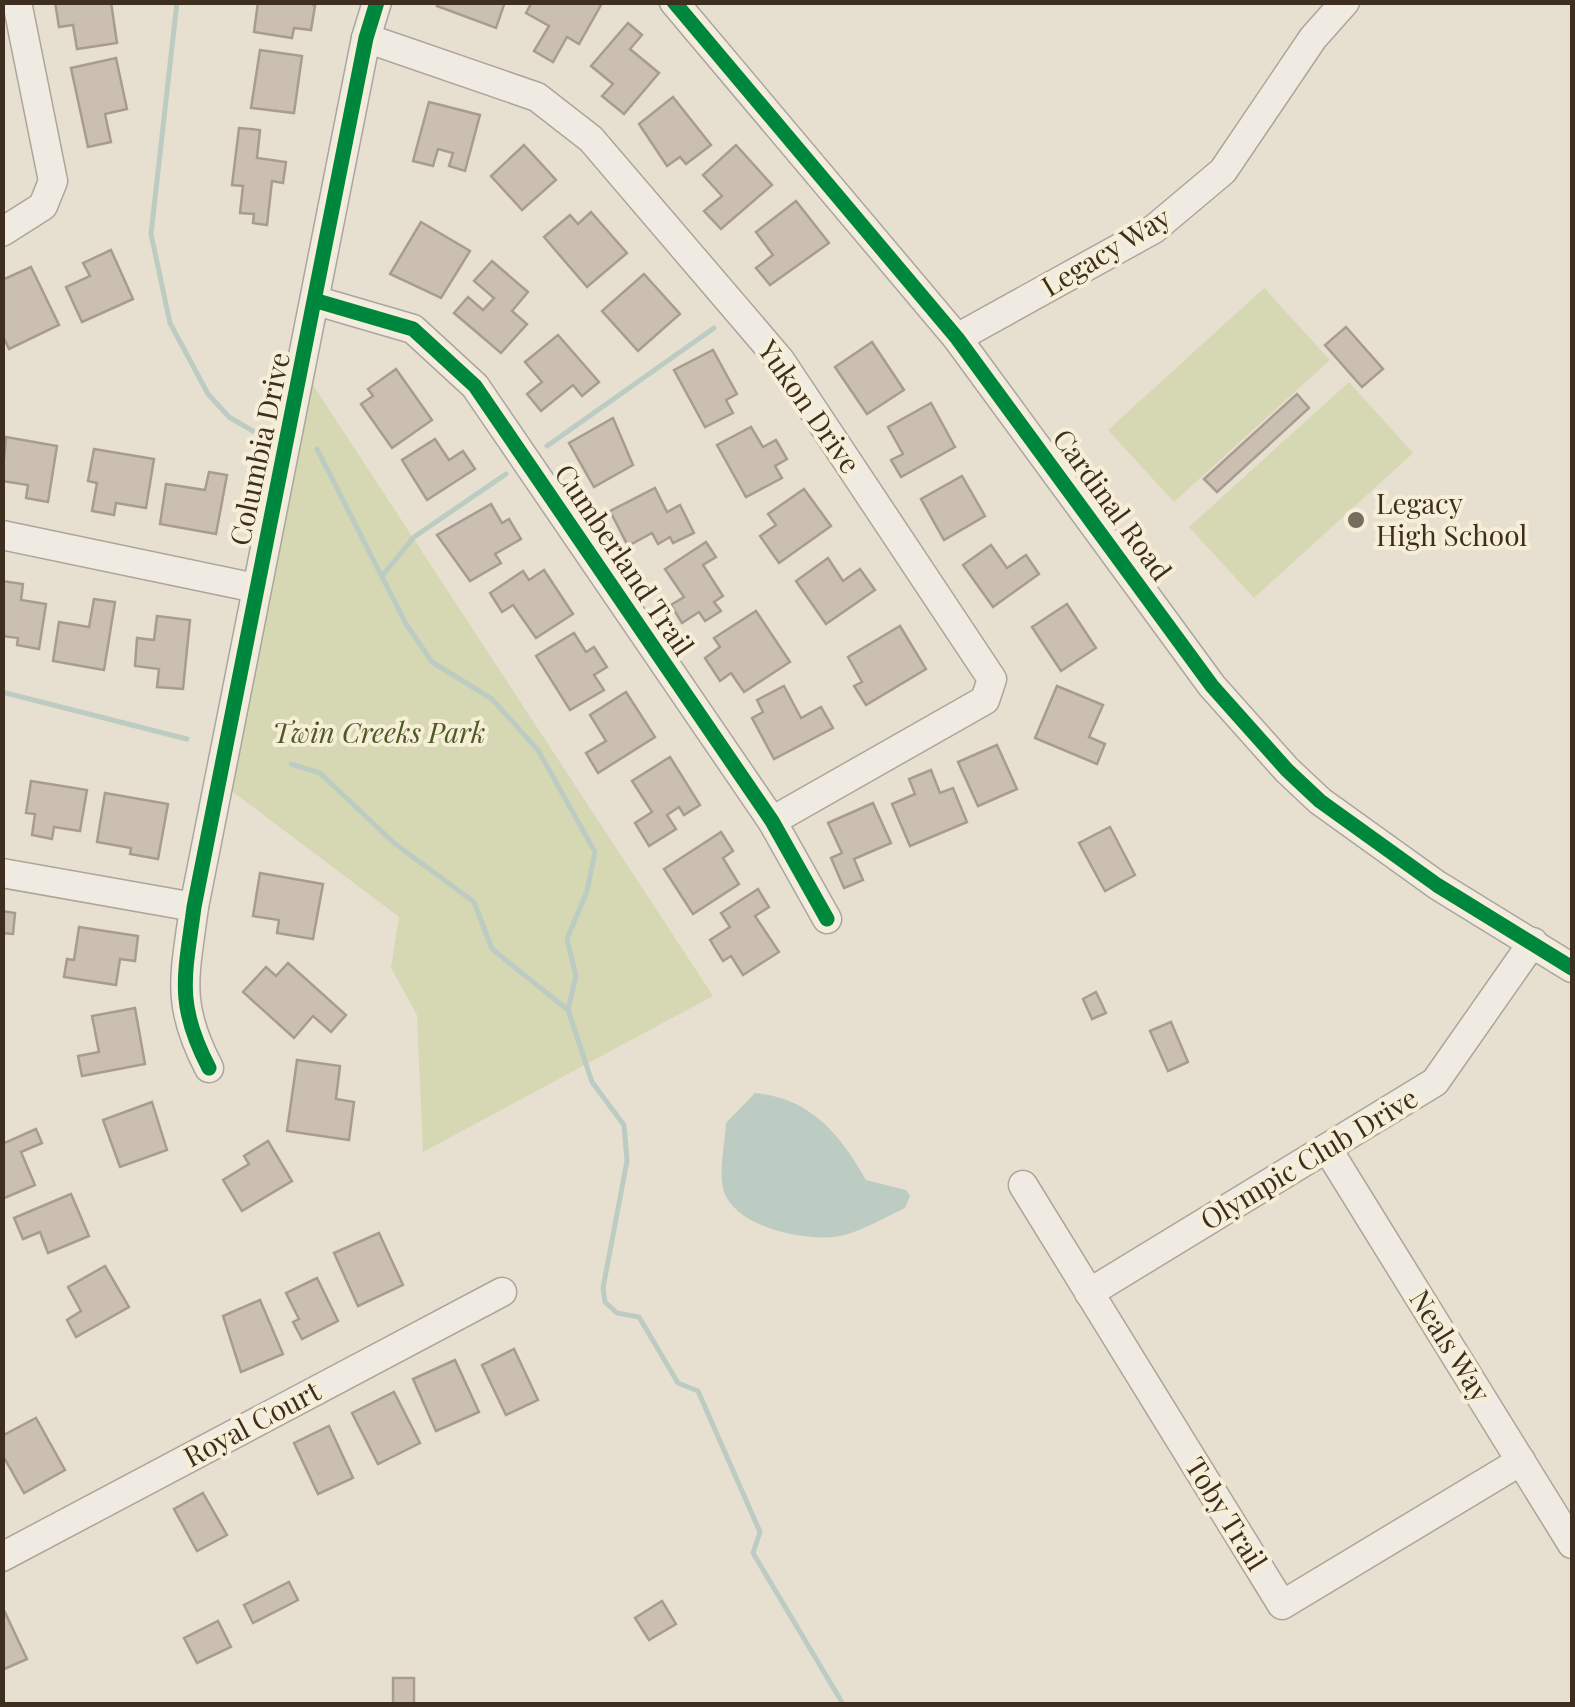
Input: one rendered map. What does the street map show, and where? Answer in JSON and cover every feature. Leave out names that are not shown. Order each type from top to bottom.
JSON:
[{"type":"street","points":[[2,232],[42,206],[53,181],[17,2]]},
{"type":"street","name":"Columbia Drive","points":[[209,1068],[186,1015],[184,978],[194,906],[366,38],[377,2]]},
{"type":"street","name":"Cardinal Road","points":[[674,2],[958,338],[1212,686],[1287,770],[1320,801],[1437,885],[1572,968]]},
{"type":"street","name":"Legacy Way","points":[[958,338],[1154,228],[1223,171],[1313,38],[1345,2]]},
{"type":"street","name":"Yukon Drive","points":[[366,38],[537,97],[591,139],[780,360],[992,680],[984,700],[772,821]]},
{"type":"street","name":"Cumberland Trail","points":[[317,300],[412,329],[475,386],[772,821],[826,919]]},
{"type":"street","points":[[2,536],[256,588]]},
{"type":"street","points":[[2,873],[194,906]]},
{"type":"street","name":"Olympic Club Drive","points":[[1089,1293],[1435,1082],[1533,942]]},
{"type":"street","name":"Neals Way","points":[[1327,1148],[1572,1544]]},
{"type":"street","name":"Toby Trail","points":[[1023,1185],[1282,1605],[1521,1461]]},
{"type":"street","name":"Royal Court","points":[[2,1557],[502,1292]]},
{"type":"green space","points":[[1264,288],[1330,360],[1174,502],[1108,430]]},
{"type":"green space","name":"Twin Creeks Park","points":[[311,382],[713,996],[423,1152],[417,1015],[391,968],[399,917],[229,789]]},
{"type":"green space","points":[[1349,382],[1413,453],[1254,598],[1189,527]]},
{"type":"shaded area","points":[[755,1093],[792,1102],[821,1121],[866,1180],[906,1190],[910,1196],[905,1208],[862,1229],[833,1237],[778,1231],[744,1216],[724,1192],[722,1158],[726,1123]]},
{"type":"building","points":[[55,2],[111,2],[117,43],[77,49],[73,25],[59,27]]},
{"type":"building","points":[[258,2],[308,2],[315,6],[311,30],[294,28],[292,38],[254,32]]},
{"type":"building","points":[[439,2],[505,2],[496,28],[437,6]]},
{"type":"building","points":[[532,2],[601,5],[579,44],[567,37],[553,62],[534,51],[549,26],[526,13]]},
{"type":"building","points":[[628,23],[642,35],[630,49],[659,73],[624,114],[602,96],[613,84],[591,66]]},
{"type":"building","points":[[260,50],[302,56],[294,113],[251,108]]},
{"type":"building","points":[[116,58],[127,109],[105,114],[111,142],[88,147],[71,68]]},
{"type":"building","points":[[673,97],[711,145],[686,164],[680,157],[667,166],[639,124]]},
{"type":"building","points":[[429,102],[480,115],[465,171],[449,166],[453,153],[438,149],[433,166],[413,161]]},
{"type":"building","points":[[239,128],[260,130],[257,158],[286,162],[283,183],[272,181],[267,225],[253,223],[254,214],[240,213],[243,186],[232,185]]},
{"type":"building","points":[[524,145],[556,180],[522,210],[491,176]]},
{"type":"building","points":[[736,145],[772,185],[721,229],[704,211],[722,196],[703,175]]},
{"type":"building","points":[[796,201],[829,243],[770,285],[756,268],[773,255],[756,232]]},
{"type":"building","points":[[591,212],[627,253],[587,287],[544,237],[570,215],[578,224]]},
{"type":"building","points":[[421,222],[470,251],[441,298],[390,274]]},
{"type":"building","points":[[111,250],[133,299],[82,322],[66,287],[90,276],[83,263]]},
{"type":"building","points":[[492,261],[528,292],[512,311],[527,324],[501,353],[454,313],[468,297],[483,310],[494,298],[474,281]]},
{"type":"building","points":[[31,267],[59,325],[9,349],[2,334],[2,280]]},
{"type":"building","points":[[644,274],[680,314],[638,351],[602,311]]},
{"type":"building","points":[[1346,327],[1383,369],[1362,387],[1325,345]]},
{"type":"building","points":[[558,335],[599,382],[582,396],[573,385],[541,411],[527,394],[542,382],[525,362]]},
{"type":"building","points":[[872,342],[904,390],[867,414],[835,367]]},
{"type":"building","points":[[713,350],[737,394],[726,400],[733,413],[705,427],[674,370]]},
{"type":"building","points":[[396,369],[432,420],[392,448],[361,404],[373,396],[368,389]]},
{"type":"building","points":[[1297,394],[1309,408],[1217,492],[1204,479]]},
{"type":"building","points":[[931,403],[955,447],[901,477],[891,460],[903,454],[888,427]]},
{"type":"building","points":[[613,418],[633,465],[594,487],[569,443]]},
{"type":"building","points":[[751,427],[763,447],[776,440],[787,459],[775,466],[782,478],[746,497],[717,445]]},
{"type":"building","points":[[6,437],[57,446],[48,502],[26,498],[28,485],[2,481]]},
{"type":"building","points":[[435,439],[449,460],[463,451],[475,469],[427,500],[402,460]]},
{"type":"building","points":[[94,449],[154,459],[146,508],[116,503],[114,515],[92,511],[97,483],[88,481]]},
{"type":"building","points":[[209,472],[227,475],[216,534],[160,524],[166,484],[205,490]]},
{"type":"building","points":[[962,476],[985,516],[944,540],[921,499]]},
{"type":"building","points":[[655,488],[667,512],[680,505],[694,533],[673,543],[670,537],[658,544],[652,533],[628,546],[610,511]]},
{"type":"building","points":[[804,489],[831,526],[779,563],[760,536],[776,525],[768,514]]},
{"type":"building","points":[[491,504],[502,523],[509,519],[521,539],[495,554],[501,563],[470,581],[437,535]]},
{"type":"building","points":[[706,542],[716,557],[703,565],[723,596],[714,602],[721,611],[705,621],[699,612],[682,623],[671,605],[684,597],[665,569]]},
{"type":"building","points":[[991,545],[1007,568],[1026,555],[1039,574],[993,607],[963,565]]},
{"type":"building","points":[[828,558],[843,581],[860,569],[875,590],[826,624],[796,581]]},
{"type":"building","points":[[544,570],[573,614],[536,638],[513,605],[502,612],[490,593],[523,571],[529,580]]},
{"type":"building","points":[[2,581],[23,584],[21,600],[46,604],[39,649],[17,645],[18,638],[2,636]]},
{"type":"building","points":[[94,599],[115,602],[104,670],[53,661],[59,622],[89,627]]},
{"type":"building","points":[[1067,604],[1096,648],[1061,671],[1032,627]]},
{"type":"building","points":[[756,611],[790,662],[744,692],[731,673],[720,681],[705,658],[720,647],[714,638]]},
{"type":"building","points":[[157,616],[190,620],[183,689],[157,687],[159,669],[135,666],[137,638],[154,640]]},
{"type":"building","points":[[900,626],[926,669],[866,705],[854,686],[862,682],[848,657]]},
{"type":"building","points":[[574,633],[586,652],[594,647],[607,667],[594,675],[604,690],[570,710],[536,656]]},
{"type":"building","points":[[784,686],[801,718],[821,707],[833,728],[774,759],[752,718],[763,712],[757,700]]},
{"type":"building","points":[[1057,686],[1103,705],[1089,737],[1105,744],[1097,764],[1035,738]]},
{"type":"building","points":[[626,692],[655,737],[598,773],[586,753],[606,741],[590,715]]},
{"type":"building","points":[[997,745],[1017,789],[978,806],[958,762]]},
{"type":"building","points":[[670,757],[700,805],[684,815],[679,807],[667,815],[676,829],[649,846],[635,823],[652,812],[632,781]]},
{"type":"building","points":[[931,770],[940,793],[953,788],[967,822],[910,846],[892,804],[915,794],[909,779]]},
{"type":"building","points":[[31,781],[87,790],[80,831],[54,827],[52,839],[32,835],[35,814],[26,813]]},
{"type":"building","points":[[105,793],[168,804],[158,859],[130,854],[131,848],[97,842]]},
{"type":"building","points":[[873,803],[891,843],[854,859],[863,880],[844,888],[831,858],[842,853],[828,823]]},
{"type":"building","points":[[1110,827],[1135,875],[1105,891],[1079,843]]},
{"type":"building","points":[[721,832],[733,851],[723,858],[739,884],[693,914],[664,869]]},
{"type":"building","points":[[260,873],[323,884],[313,939],[277,933],[279,920],[253,916]]},
{"type":"building","points":[[758,889],[769,907],[755,916],[779,952],[743,975],[731,956],[723,961],[710,940],[730,927],[721,913]]},
{"type":"building","points":[[2,911],[15,913],[13,934],[2,933]]},
{"type":"building","points":[[79,927],[138,936],[135,961],[120,959],[116,985],[64,977],[67,959],[74,960]]},
{"type":"building","points":[[288,963],[346,1015],[331,1032],[313,1016],[294,1038],[243,992],[266,967],[276,976]]},
{"type":"building","points":[[1096,992],[1106,1013],[1092,1019],[1083,999]]},
{"type":"building","points":[[135,1008],[145,1064],[82,1076],[78,1056],[99,1052],[92,1016]]},
{"type":"building","points":[[1171,1022],[1188,1062],[1168,1071],[1150,1031]]},
{"type":"building","points":[[297,1060],[340,1066],[336,1099],[354,1102],[349,1140],[287,1131]]},
{"type":"building","points":[[152,1102],[167,1150],[120,1167],[103,1120]]},
{"type":"building","points":[[36,1129],[42,1143],[21,1152],[35,1185],[2,1199],[2,1144]]},
{"type":"building","points":[[268,1141],[292,1181],[242,1211],[223,1180],[249,1164],[244,1156]]},
{"type":"building","points":[[71,1194],[89,1236],[48,1253],[40,1232],[23,1239],[14,1218]]},
{"type":"building","points":[[379,1233],[403,1285],[358,1306],[334,1253]]},
{"type":"building","points":[[105,1266],[129,1307],[76,1337],[67,1320],[81,1311],[68,1287]]},
{"type":"building","points":[[317,1278],[338,1321],[302,1339],[293,1322],[299,1319],[286,1293]]},
{"type":"building","points":[[260,1300],[283,1354],[241,1372],[223,1316]]},
{"type":"building","points":[[514,1349],[538,1400],[506,1415],[482,1365]]},
{"type":"building","points":[[455,1360],[479,1412],[436,1431],[413,1379]]},
{"type":"building","points":[[394,1392],[420,1443],[378,1464],[352,1413]]},
{"type":"building","points":[[36,1418],[65,1470],[24,1493],[2,1454],[2,1436]]},
{"type":"building","points":[[329,1426],[353,1478],[318,1494],[294,1443]]},
{"type":"building","points":[[203,1493],[227,1535],[197,1551],[174,1509]]},
{"type":"building","points":[[289,1582],[298,1600],[253,1623],[244,1605]]},
{"type":"building","points":[[662,1601],[676,1624],[649,1640],[635,1618]]},
{"type":"building","points":[[2,1606],[27,1659],[2,1670]]},
{"type":"building","points":[[218,1621],[231,1647],[197,1663],[184,1638]]},
{"type":"building","points":[[393,1678],[414,1678],[414,1704],[393,1704]]},
{"type":"waterway","points":[[177,2],[151,234],[170,323],[208,394],[229,417],[253,431]]},
{"type":"waterway","points":[[547,446],[714,328]]},
{"type":"waterway","points":[[317,449],[406,624],[432,662],[492,699],[538,750],[595,852],[587,891],[567,939],[576,976],[568,1010],[592,1082],[624,1125],[627,1161],[603,1288],[605,1302],[617,1313],[639,1317],[678,1383],[698,1391],[760,1532],[753,1553],[843,1704]]},
{"type":"waterway","points":[[382,576],[414,537],[506,474]]},
{"type":"waterway","points":[[2,692],[187,739]]},
{"type":"waterway","points":[[291,764],[320,773],[394,843],[474,902],[492,949],[568,1010]]},
{"type":"cycle path","points":[[209,1068],[191,1025],[185,989],[194,907],[366,38],[377,2]]},
{"type":"cycle path","points":[[674,2],[957,338],[1212,686],[1287,770],[1320,801],[1437,885],[1572,968]]},
{"type":"cycle path","points":[[317,301],[413,329],[475,386],[772,821],[827,919]]},
{"type":"place","name":"Legacy High School","points":[[1356,520]]}]
